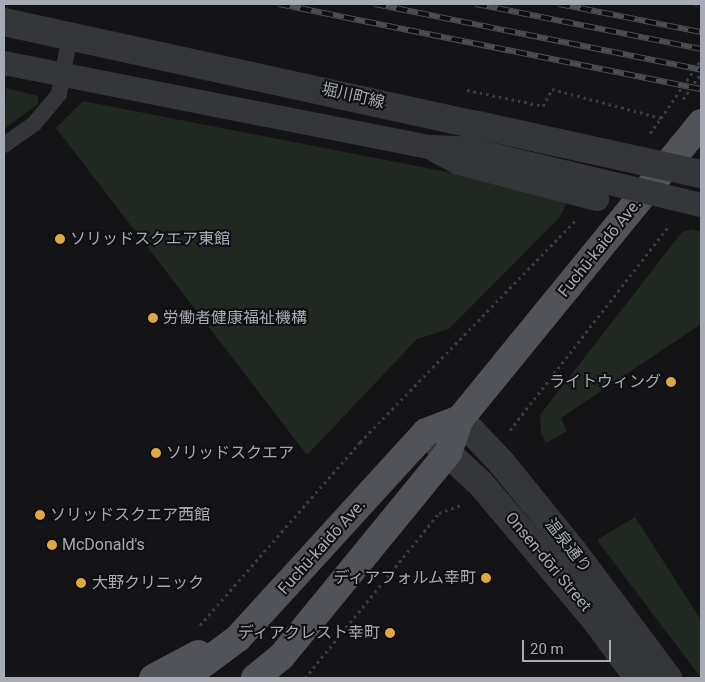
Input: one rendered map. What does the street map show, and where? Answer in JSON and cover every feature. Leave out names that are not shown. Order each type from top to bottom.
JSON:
[{"type":"main road","name":"Fuchū-kaidō Ave.","points":[[255,678],[275,668],[448,453],[460,419],[701,123]]},
{"type":"main road","name":"Fuchū-kaidō Ave.","points":[[184,678],[238,638],[426,432],[460,419]]},
{"type":"main road","points":[[153,678],[209,648],[238,638]]},
{"type":"street","name":"堀川町線","points":[[4,22],[701,174]]},
{"type":"street","points":[[4,63],[429,147],[464,148],[701,205]]},
{"type":"street","points":[[429,147],[459,164],[597,199]]},
{"type":"street","name":"温泉通り","points":[[460,419],[501,462],[566,543],[668,678]]},
{"type":"street","points":[[426,432],[448,453]]},
{"type":"street","name":"Onsen-dōri Street","points":[[448,453],[504,510],[594,618],[638,678]]},
{"type":"lane","points":[[4,145],[34,124],[59,94],[65,74],[70,35]]},
{"type":"path","points":[[695,4],[701,5]]},
{"type":"path","points":[[516,100],[543,106],[552,89],[661,118],[701,60]]},
{"type":"path","points":[[698,78],[701,73]]},
{"type":"path","points":[[197,628],[360,442],[597,199]]},
{"type":"path","points":[[521,416],[671,223]]},
{"type":"path","points":[[305,678],[439,514],[464,504],[470,507]]},
{"type":"shaded area","points":[[6,88],[38,96],[38,104],[4,129]]},
{"type":"shaded area","points":[[83,101],[570,196],[559,218],[449,329],[417,339],[307,455],[56,128]]},
{"type":"shaded area","points":[[693,229],[701,232],[701,324],[561,418],[567,431],[546,443],[541,434],[540,415],[682,232]]},
{"type":"shaded area","points":[[635,517],[701,620],[701,678],[597,540]]},
{"type":"railway","points":[[279,4],[701,89]]},
{"type":"railway","points":[[375,4],[701,70]]},
{"type":"railway","points":[[476,4],[701,49]]},
{"type":"railway","points":[[559,4],[701,32]]},
{"type":"place","name":"ソリッドスクエア東館","points":[[60,239]]},
{"type":"place","name":"労働者健康福祉機構","points":[[153,318]]},
{"type":"place","name":"ライトウィング","points":[[671,382]]},
{"type":"place","name":"ソリッドスクエア","points":[[156,453]]},
{"type":"place","name":"ソリッドスクエア西館","points":[[40,515]]},
{"type":"place","name":"McDonald's","points":[[52,545]]},
{"type":"place","name":"ディアフォルム幸町","points":[[486,578]]},
{"type":"place","name":"大野クリニック","points":[[81,583]]},
{"type":"place","name":"ディアクレスト幸町","points":[[390,633]]}]
